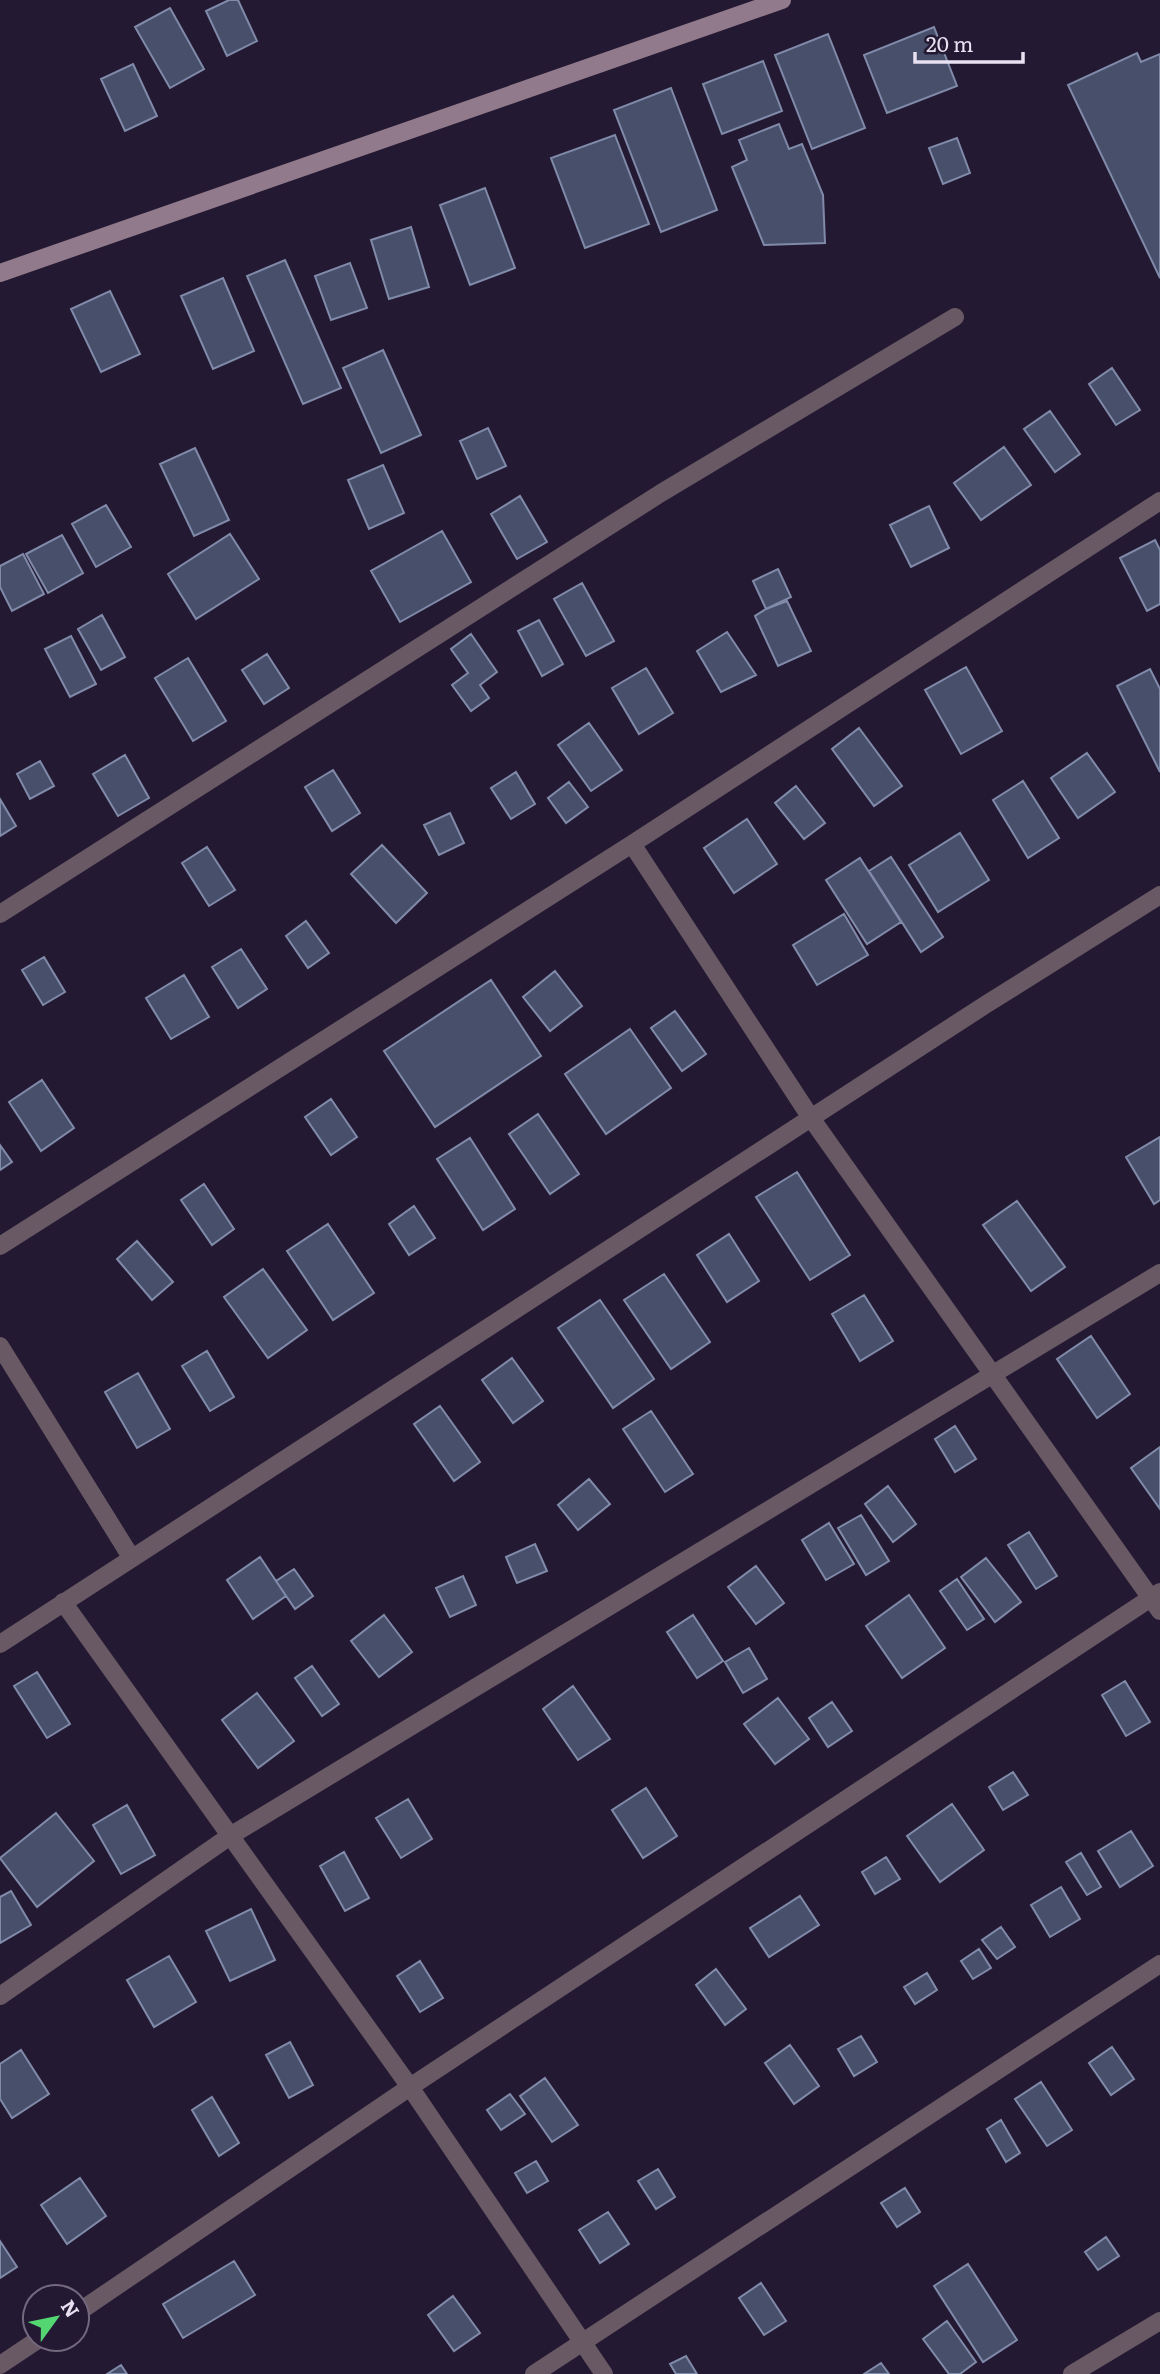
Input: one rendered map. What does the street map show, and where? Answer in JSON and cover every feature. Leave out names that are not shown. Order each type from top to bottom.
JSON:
[{"type":"street","points":[[0,273],[782,0]]},
{"type":"street","points":[[0,914],[661,493],[955,317]]},
{"type":"street","points":[[0,1246],[632,844],[1160,501]]},
{"type":"street","points":[[91,2303],[410,2087],[1157,1600],[811,1118],[632,844]]},
{"type":"street","points":[[0,1644],[1160,895]]},
{"type":"street","points":[[0,1996],[230,1836],[1160,1273]]},
{"type":"street","points":[[0,1346],[131,1557]]},
{"type":"street","points":[[62,1602],[410,2087],[604,2374]]},
{"type":"street","points":[[534,2374],[1160,1965]]},
{"type":"street","points":[[1072,2374],[1160,2321]]},
{"type":"street","points":[[0,2365],[21,2351]]},
{"type":"building","points":[[229,0],[238,0],[257,41],[227,56],[206,11]]},
{"type":"building","points":[[170,8],[204,69],[170,88],[135,27]]},
{"type":"building","points":[[934,27],[957,86],[887,113],[864,55]]},
{"type":"building","points":[[828,34],[865,128],[812,149],[775,55]]},
{"type":"building","points":[[1137,53],[1141,62],[1160,54],[1160,278],[1068,85]]},
{"type":"building","points":[[763,61],[782,111],[722,134],[703,84]]},
{"type":"building","points":[[133,64],[157,116],[125,131],[101,79]]},
{"type":"building","points":[[671,88],[717,210],[661,232],[614,110]]},
{"type":"building","points":[[779,124],[789,149],[802,144],[823,195],[825,243],[764,245],[732,167],[747,160],[739,140]]},
{"type":"building","points":[[615,135],[649,224],[585,248],[551,158]]},
{"type":"building","points":[[957,138],[970,173],[943,184],[929,148]]},
{"type":"building","points":[[485,188],[515,268],[470,285],[440,205]]},
{"type":"building","points":[[411,227],[429,287],[389,299],[371,240]]},
{"type":"building","points":[[285,260],[341,388],[303,404],[247,276]]},
{"type":"building","points":[[350,263],[367,308],[331,320],[315,276]]},
{"type":"building","points":[[223,278],[254,351],[213,369],[181,296]]},
{"type":"building","points":[[110,291],[140,354],[101,372],[71,309]]},
{"type":"building","points":[[383,350],[421,435],[381,453],[343,368]]},
{"type":"building","points":[[1112,368],[1140,410],[1116,425],[1089,384]]},
{"type":"building","points":[[1050,411],[1080,454],[1055,472],[1024,429]]},
{"type":"building","points":[[488,428],[506,466],[477,479],[460,441]]},
{"type":"building","points":[[1004,447],[1031,485],[981,520],[954,483]]},
{"type":"building","points":[[195,448],[229,520],[194,536],[160,464]]},
{"type":"building","points":[[383,465],[404,513],[369,529],[348,480]]},
{"type":"building","points":[[520,496],[547,542],[517,559],[491,514]]},
{"type":"building","points":[[106,505],[131,547],[96,567],[72,524]]},
{"type":"building","points":[[929,506],[949,548],[911,567],[890,525]]},
{"type":"building","points":[[442,531],[471,582],[400,622],[371,571]]},
{"type":"building","points":[[230,534],[259,579],[196,619],[168,574]]},
{"type":"building","points":[[62,535],[83,573],[48,593],[26,554]]},
{"type":"building","points":[[1155,540],[1160,550],[1160,604],[1147,611],[1120,558]]},
{"type":"building","points":[[23,554],[44,594],[12,611],[0,587],[0,566]]},
{"type":"building","points":[[778,569],[791,597],[766,609],[753,581]]},
{"type":"building","points":[[582,583],[614,641],[586,656],[554,599]]},
{"type":"building","points":[[787,601],[811,651],[778,666],[755,616]]},
{"type":"building","points":[[102,615],[125,657],[101,670],[78,629]]},
{"type":"building","points":[[539,620],[563,664],[542,676],[518,631]]},
{"type":"building","points":[[727,632],[756,675],[721,692],[697,651]]},
{"type":"building","points":[[471,634],[497,672],[480,685],[489,698],[471,711],[452,685],[468,673],[451,649]]},
{"type":"building","points":[[71,636],[96,684],[70,697],[45,649]]},
{"type":"building","points":[[267,654],[289,688],[264,704],[242,670]]},
{"type":"building","points":[[188,658],[226,721],[193,741],[155,678]]},
{"type":"building","points":[[966,667],[1002,731],[961,754],[925,690]]},
{"type":"building","points":[[646,668],[673,713],[639,734],[612,688]]},
{"type":"building","points":[[1150,669],[1160,689],[1160,772],[1117,686]]},
{"type":"building","points":[[589,723],[622,770],[591,791],[558,745]]},
{"type":"building","points":[[859,728],[902,786],[874,806],[832,749]]},
{"type":"building","points":[[1087,753],[1115,792],[1078,818],[1051,778]]},
{"type":"building","points":[[125,755],[149,798],[118,816],[93,774]]},
{"type":"building","points":[[40,761],[54,786],[30,799],[17,774]]},
{"type":"building","points":[[333,770],[360,813],[332,831],[305,787]]},
{"type":"building","points":[[516,772],[535,804],[511,819],[491,788]]},
{"type":"building","points":[[1023,781],[1059,838],[1028,858],[993,800]]},
{"type":"building","points":[[569,782],[588,807],[566,823],[548,798]]},
{"type":"building","points":[[796,786],[825,823],[804,839],[775,803]]},
{"type":"building","points":[[0,799],[16,826],[0,836]]},
{"type":"building","points":[[450,813],[464,843],[439,855],[424,825]]},
{"type":"building","points":[[747,819],[777,864],[734,893],[704,848]]},
{"type":"building","points":[[960,833],[989,880],[938,912],[909,865]]},
{"type":"building","points":[[382,845],[427,893],[396,923],[351,874]]},
{"type":"building","points":[[207,847],[235,890],[209,906],[182,863]]},
{"type":"building","points":[[891,857],[943,937],[921,952],[869,871]]},
{"type":"building","points":[[860,858],[901,922],[867,944],[826,880]]},
{"type":"building","points":[[844,914],[868,955],[817,985],[793,945]]},
{"type":"building","points":[[306,921],[329,953],[308,968],[286,936]]},
{"type":"building","points":[[241,949],[267,989],[238,1008],[212,967]]},
{"type":"building","points":[[44,957],[65,992],[43,1005],[22,970]]},
{"type":"building","points":[[555,971],[582,1006],[550,1031],[523,997]]},
{"type":"building","points":[[184,975],[209,1017],[171,1039],[146,998]]},
{"type":"building","points":[[491,980],[541,1056],[435,1127],[384,1051]]},
{"type":"building","points":[[675,1011],[706,1054],[682,1071],[651,1028]]},
{"type":"building","points":[[630,1029],[671,1088],[606,1134],[565,1074]]},
{"type":"building","points":[[42,1080],[74,1128],[41,1151],[9,1102]]},
{"type":"building","points":[[331,1099],[357,1137],[331,1155],[305,1117]]},
{"type":"building","points":[[538,1114],[579,1174],[550,1194],[509,1134]]},
{"type":"building","points":[[1160,1137],[1160,1200],[1154,1204],[1126,1157]]},
{"type":"building","points":[[470,1138],[515,1209],[483,1230],[437,1159]]},
{"type":"building","points":[[0,1145],[12,1162],[0,1170]]},
{"type":"building","points":[[797,1172],[850,1255],[810,1280],[756,1197]]},
{"type":"building","points":[[204,1184],[234,1229],[212,1245],[181,1200]]},
{"type":"building","points":[[1017,1201],[1065,1267],[1031,1291],[983,1225]]},
{"type":"building","points":[[414,1206],[435,1238],[409,1255],[389,1224]]},
{"type":"building","points":[[328,1224],[374,1293],[333,1320],[287,1251]]},
{"type":"building","points":[[729,1234],[759,1281],[727,1302],[697,1255]]},
{"type":"building","points":[[137,1241],[173,1282],[152,1300],[117,1259]]},
{"type":"building","points":[[263,1269],[307,1330],[268,1358],[224,1297]]},
{"type":"building","points":[[664,1274],[710,1342],[671,1369],[624,1300]]},
{"type":"building","points":[[864,1295],[893,1341],[860,1361],[832,1314]]},
{"type":"building","points":[[600,1300],[654,1379],[613,1408],[558,1328]]},
{"type":"building","points":[[1091,1336],[1130,1394],[1097,1418],[1057,1359]]},
{"type":"building","points":[[207,1351],[234,1397],[210,1411],[182,1366]]},
{"type":"building","points":[[512,1358],[543,1401],[513,1423],[482,1380]]},
{"type":"building","points":[[138,1373],[170,1429],[137,1448],[105,1392]]},
{"type":"building","points":[[440,1406],[480,1462],[454,1481],[414,1424]]},
{"type":"building","points":[[651,1411],[693,1474],[665,1492],[623,1429]]},
{"type":"building","points":[[955,1426],[976,1459],[955,1472],[935,1439]]},
{"type":"building","points":[[1160,1447],[1160,1509],[1131,1468]]},
{"type":"building","points":[[589,1479],[610,1504],[578,1530],[558,1505]]},
{"type":"building","points":[[888,1486],[916,1524],[893,1542],[865,1504]]},
{"type":"building","points":[[861,1515],[889,1561],[866,1575],[838,1528]]},
{"type":"building","points":[[829,1523],[854,1564],[826,1580],[802,1540]]},
{"type":"building","points":[[1029,1532],[1057,1576],[1036,1589],[1008,1545]]},
{"type":"building","points":[[535,1544],[547,1571],[517,1583],[506,1557]]},
{"type":"building","points":[[260,1557],[286,1596],[253,1619],[227,1580]]},
{"type":"building","points":[[986,1558],[1021,1602],[995,1622],[961,1577]]},
{"type":"building","points":[[756,1566],[784,1603],[756,1624],[728,1587]]},
{"type":"building","points":[[294,1569],[313,1596],[295,1609],[276,1581]]},
{"type":"building","points":[[463,1576],[476,1605],[450,1617],[436,1588]]},
{"type":"building","points":[[957,1579],[984,1619],[967,1630],[940,1591]]},
{"type":"building","points":[[909,1595],[945,1648],[902,1678],[866,1626]]},
{"type":"building","points":[[384,1615],[412,1652],[379,1677],[351,1641]]},
{"type":"building","points":[[693,1615],[723,1661],[697,1678],[667,1632]]},
{"type":"building","points":[[749,1648],[767,1679],[743,1693],[725,1662]]},
{"type":"building","points":[[312,1666],[339,1704],[322,1716],[295,1678]]},
{"type":"building","points":[[37,1672],[70,1724],[47,1738],[14,1686]]},
{"type":"building","points":[[1125,1681],[1150,1722],[1126,1736],[1102,1695]]},
{"type":"building","points":[[573,1686],[610,1739],[578,1760],[543,1709]]},
{"type":"building","points":[[257,1693],[294,1741],[258,1768],[222,1720]]},
{"type":"building","points":[[778,1698],[809,1739],[775,1764],[744,1724]]},
{"type":"building","points":[[832,1702],[852,1731],[828,1747],[809,1718]]},
{"type":"building","points":[[1013,1772],[1028,1795],[1003,1810],[989,1787]]},
{"type":"building","points":[[646,1788],[677,1836],[643,1858],[612,1810]]},
{"type":"building","points":[[408,1799],[432,1839],[401,1858],[376,1818]]},
{"type":"building","points":[[952,1804],[984,1850],[940,1882],[907,1836]]},
{"type":"building","points":[[127,1805],[155,1855],[121,1874],[93,1825]]},
{"type":"building","points":[[56,1813],[94,1861],[37,1907],[0,1858]]},
{"type":"building","points":[[1131,1831],[1153,1866],[1120,1887],[1098,1851]]},
{"type":"building","points":[[344,1852],[369,1898],[345,1911],[320,1866]]},
{"type":"building","points":[[1081,1853],[1101,1887],[1087,1895],[1066,1862]]},
{"type":"building","points":[[886,1857],[900,1879],[875,1894],[862,1872]]},
{"type":"building","points":[[1061,1887],[1080,1919],[1050,1937],[1031,1905]]},
{"type":"building","points":[[11,1891],[31,1925],[0,1943],[0,1897]]},
{"type":"building","points":[[800,1896],[819,1925],[769,1957],[750,1928]]},
{"type":"building","points":[[251,1909],[275,1960],[230,1981],[206,1931]]},
{"type":"building","points":[[1001,1927],[1015,1947],[997,1959],[982,1940]]},
{"type":"building","points":[[979,1949],[991,1968],[973,1979],[961,1961]]},
{"type":"building","points":[[169,1956],[196,2002],[154,2027],[127,1980]]},
{"type":"building","points":[[420,1961],[443,1998],[420,2012],[397,1976]]},
{"type":"building","points":[[716,1969],[746,2009],[725,2025],[696,1985]]},
{"type":"building","points":[[927,1973],[937,1990],[915,2004],[904,1987]]},
{"type":"building","points":[[861,2036],[877,2062],[854,2076],[838,2049]]},
{"type":"building","points":[[290,2042],[313,2085],[289,2098],[266,2055]]},
{"type":"building","points":[[790,2045],[819,2086],[794,2104],[765,2063]]},
{"type":"building","points":[[1112,2047],[1134,2079],[1111,2095],[1089,2063]]},
{"type":"building","points":[[21,2050],[49,2094],[12,2118],[0,2099],[0,2064]]},
{"type":"building","points":[[545,2078],[578,2125],[552,2142],[520,2096]]},
{"type":"building","points":[[1041,2082],[1072,2130],[1047,2146],[1015,2099]]},
{"type":"building","points":[[510,2094],[525,2114],[501,2130],[487,2110]]},
{"type":"building","points":[[212,2097],[239,2143],[219,2156],[192,2110]]},
{"type":"building","points":[[1001,2120],[1020,2153],[1006,2162],[987,2129]]},
{"type":"building","points":[[536,2161],[548,2181],[527,2193],[515,2173]]},
{"type":"building","points":[[658,2169],[675,2197],[656,2209],[638,2181]]},
{"type":"building","points":[[80,2178],[106,2216],[67,2244],[41,2205]]},
{"type":"building","points":[[905,2188],[920,2212],[897,2227],[881,2203]]},
{"type":"building","points":[[608,2212],[629,2244],[600,2263],[579,2230]]},
{"type":"building","points":[[1106,2237],[1119,2256],[1098,2270],[1085,2252]]},
{"type":"building","points":[[0,2241],[17,2267],[0,2278]]},
{"type":"building","points":[[234,2261],[255,2295],[183,2338],[163,2304]]},
{"type":"building","points":[[968,2264],[1017,2340],[983,2362],[934,2286]]},
{"type":"building","points":[[761,2283],[786,2321],[764,2335],[739,2298]]},
{"type":"building","points":[[453,2296],[480,2333],[454,2351],[428,2315]]},
{"type":"building","points":[[947,2321],[976,2362],[960,2374],[949,2374],[923,2339]]},
{"type":"building","points":[[686,2356],[697,2374],[676,2374],[670,2364]]},
{"type":"building","points":[[881,2363],[889,2374],[864,2374]]},
{"type":"building","points":[[121,2365],[127,2374],[107,2374]]}]
